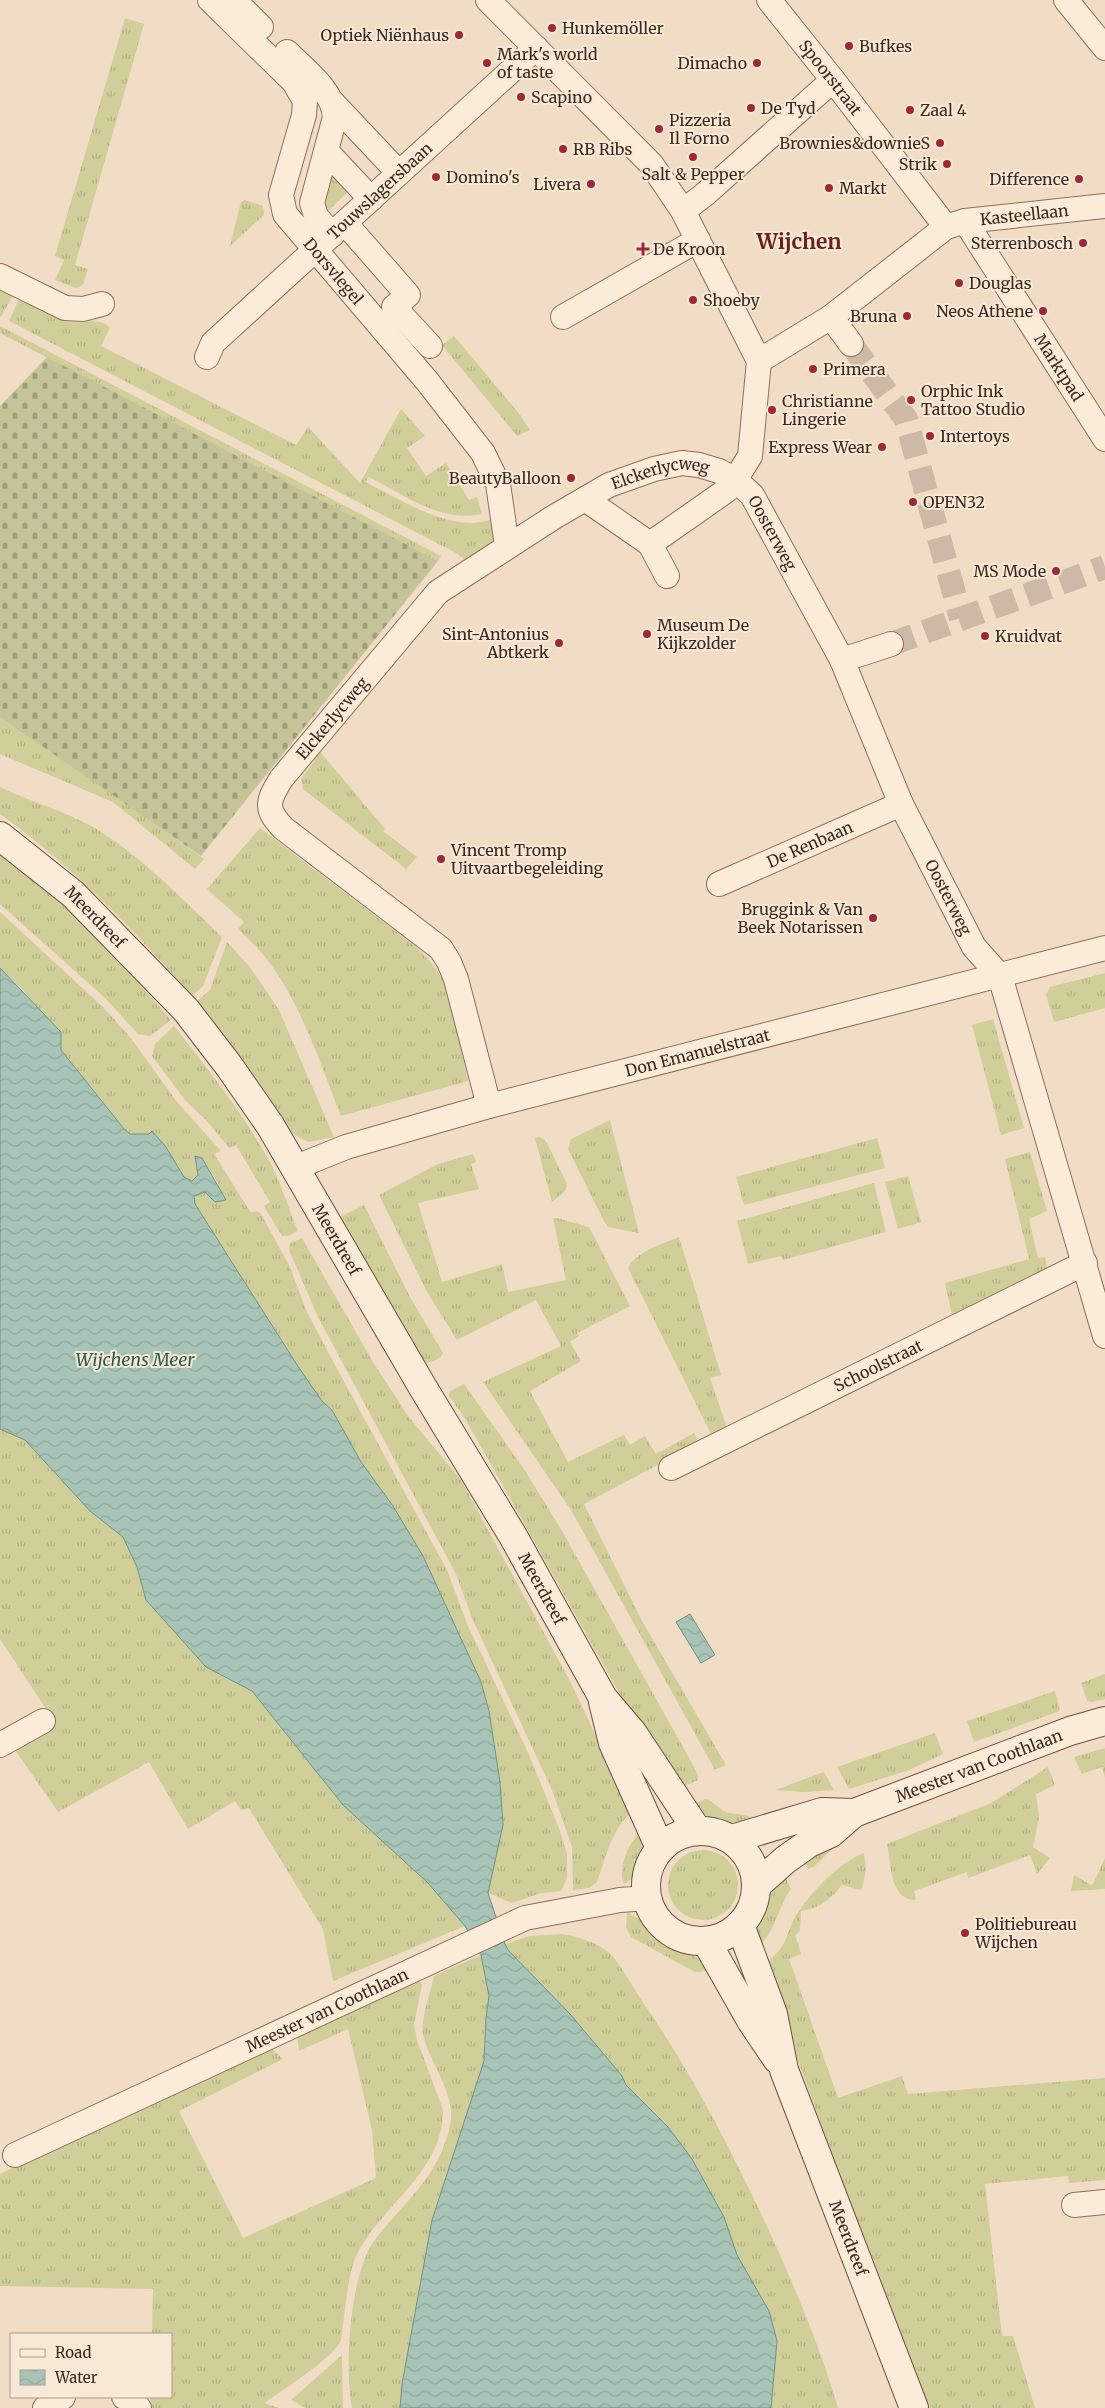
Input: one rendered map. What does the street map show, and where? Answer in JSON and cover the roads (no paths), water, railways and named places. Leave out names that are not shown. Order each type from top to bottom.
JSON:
[{"type":"street","name":"Spoorstraat","points":[[769,0],[955,224]]},
{"type":"street","points":[[1066,0],[1105,48]]},
{"type":"street","name":"Dorsvlegel","points":[[217,1],[319,84],[332,102],[400,173]]},
{"type":"street","name":"Dorsvlegel","points":[[217,1],[294,82],[305,101],[304,115],[282,195],[284,214],[331,236],[408,295],[394,307],[430,346]]},
{"type":"street","points":[[494,2],[536,48],[652,165],[683,211],[759,361],[750,456],[736,480],[727,490],[650,544]]},
{"type":"street","name":"Touwslagersbaan","points":[[206,357],[213,343],[536,48]]},
{"type":"street","points":[[683,211],[704,195],[834,80]]},
{"type":"street","name":"Dorsvlegel","points":[[332,102],[335,117],[312,203],[316,216],[427,381],[483,453],[498,484],[507,546]]},
{"type":"street","points":[[327,152],[371,199]]},
{"type":"street","name":"Kasteellaan","points":[[955,224],[1105,206]]},
{"type":"street","points":[[759,361],[831,317],[955,224]]},
{"type":"street","name":"Marktpad","points":[[955,224],[1105,439]]},
{"type":"street","points":[[562,317],[698,240]]},
{"type":"street","points":[[0,276],[65,308],[83,309],[102,304]]},
{"type":"street","points":[[831,317],[851,344]]},
{"type":"street","name":"Elckerlycweg","points":[[489,1106],[456,978],[441,949],[294,836],[270,812],[270,798],[281,779],[438,592],[507,546],[609,485],[654,469],[682,463],[719,470],[736,480]]},
{"type":"street","name":"Oosterweg","points":[[736,480],[752,495],[842,660],[901,804],[974,947],[1000,976],[1105,1336]]},
{"type":"street","points":[[585,499],[650,544],[667,576]]},
{"type":"street","points":[[842,660],[891,644]]},
{"type":"street","name":"De Renbaan","points":[[719,884],[901,804]]},
{"type":"street","name":"Meerdreef","points":[[0,836],[73,894],[186,1010],[260,1110],[513,1536],[603,1698],[632,1732],[697,1830]]},
{"type":"street","name":"Don Emanuelstraat","points":[[294,1168],[346,1147],[489,1106],[1105,948]]},
{"type":"street","name":"Schoolstraat","points":[[671,1468],[1085,1263]]},
{"type":"street","name":"Meerdreef","points":[[603,1698],[613,1743],[660,1848]]},
{"type":"street","points":[[0,1745],[43,1721]]},
{"type":"street","name":"Meester van Coothlaan","points":[[757,1885],[785,1860],[809,1844],[831,1833],[854,1813],[1070,1731],[1105,1721]]},
{"type":"street","name":"Meester van Coothlaan","points":[[732,1839],[822,1812],[854,1813]]},
{"type":"street","points":[[697,1830],[721,1834],[732,1839],[750,1859],[757,1885],[753,1907],[740,1925],[724,1936],[706,1941],[683,1938],[664,1927],[656,1918],[646,1887],[649,1866],[660,1848],[677,1836],[697,1830]]},
{"type":"street","name":"Meester van Coothlaan","points":[[15,2154],[468,1943],[526,1918],[607,1902],[648,1898]]},
{"type":"street","name":"Meerdreef","points":[[740,1925],[773,2014],[784,2070],[914,2408]]},
{"type":"street","name":"Meerdreef","points":[[706,1941],[752,2022],[784,2070]]},
{"type":"street","points":[[1074,2205],[1105,2202]]},
{"type":"street","points":[[45,2408],[61,2398]]},
{"type":"street","points":[[131,2398],[139,2408]]},
{"type":"water","name":"Wijchens Meer","points":[[0,968],[61,1032],[61,1050],[124,1129],[130,1134],[149,1134],[152,1131],[166,1147],[184,1177],[192,1181],[198,1175],[195,1156],[202,1158],[226,1200],[215,1202],[205,1192],[194,1196],[195,1204],[299,1368],[322,1401],[332,1410],[361,1462],[393,1506],[423,1556],[481,1682],[489,1711],[500,1782],[503,1825],[488,1893],[505,1944],[508,1950],[570,2014],[622,2076],[626,2085],[668,2127],[692,2159],[724,2217],[737,2255],[769,2311],[777,2341],[771,2408],[400,2408],[402,2384],[432,2220],[484,2061],[489,1996],[481,1955],[465,1926],[428,1883],[343,1805],[252,1691],[206,1667],[146,1600],[137,1567],[123,1537],[90,1511],[25,1440],[0,1429]]},
{"type":"water","points":[[690,1614],[715,1655],[701,1663],[676,1622]]},
{"type":"tunnel","points":[[851,344],[906,419],[961,618]]},
{"type":"tunnel","points":[[891,644],[1105,567]]},
{"type":"place","name":"Hunkemöller","points":[[552,28]]},
{"type":"place","name":"Optiek Niënhaus","points":[[459,35]]},
{"type":"place","name":"Bufkes","points":[[849,46]]},
{"type":"place","name":"Mark's world of taste","points":[[487,63]]},
{"type":"place","name":"Dimacho","points":[[757,63]]},
{"type":"place","name":"Scapino","points":[[521,97]]},
{"type":"place","name":"De Tyd","points":[[751,108]]},
{"type":"place","name":"Zaal 4","points":[[910,110]]},
{"type":"place","name":"Pizzeria Il Forno","points":[[659,129]]},
{"type":"place","name":"Brownies&downieS","points":[[940,143]]},
{"type":"place","name":"RB Ribs","points":[[563,149]]},
{"type":"place","name":"Salt & Pepper","points":[[693,157]]},
{"type":"place","name":"Strik","points":[[947,164]]},
{"type":"place","name":"Domino's","points":[[436,177]]},
{"type":"place","name":"Difference","points":[[1079,179]]},
{"type":"place","name":"Livera","points":[[591,184]]},
{"type":"place","name":"Markt","points":[[829,188]]},
{"type":"place","name":"Sterrenbosch","points":[[1083,243]]},
{"type":"place","name":"De Kroon","points":[[643,249]]},
{"type":"place","name":"Douglas","points":[[959,283]]},
{"type":"place","name":"Shoeby","points":[[693,300]]},
{"type":"place","name":"Neos Athene","points":[[1043,311]]},
{"type":"place","name":"Bruna","points":[[907,316]]},
{"type":"place","name":"Primera","points":[[813,369]]},
{"type":"place","name":"Orphic Ink Tattoo Studio","points":[[911,400]]},
{"type":"place","name":"Christianne Lingerie","points":[[772,410]]},
{"type":"place","name":"Intertoys","points":[[930,436]]},
{"type":"place","name":"Express Wear","points":[[882,447]]},
{"type":"place","name":"BeautyBalloon","points":[[571,478]]},
{"type":"place","name":"OPEN32","points":[[913,502]]},
{"type":"place","name":"MS Mode","points":[[1056,571]]},
{"type":"place","name":"Museum De Kijkzolder","points":[[647,634]]},
{"type":"place","name":"Kruidvat","points":[[985,636]]},
{"type":"place","name":"Sint-Antonius Abtkerk","points":[[559,643]]},
{"type":"place","name":"Vincent Tromp Uitvaartbegeleiding","points":[[441,859]]},
{"type":"place","name":"Bruggink & Van Beek Notarissen","points":[[873,918]]},
{"type":"place","name":"Politiebureau Wijchen","points":[[965,1933]]},
{"type":"district","name":"Wijchen","points":[[799,241]]}]
